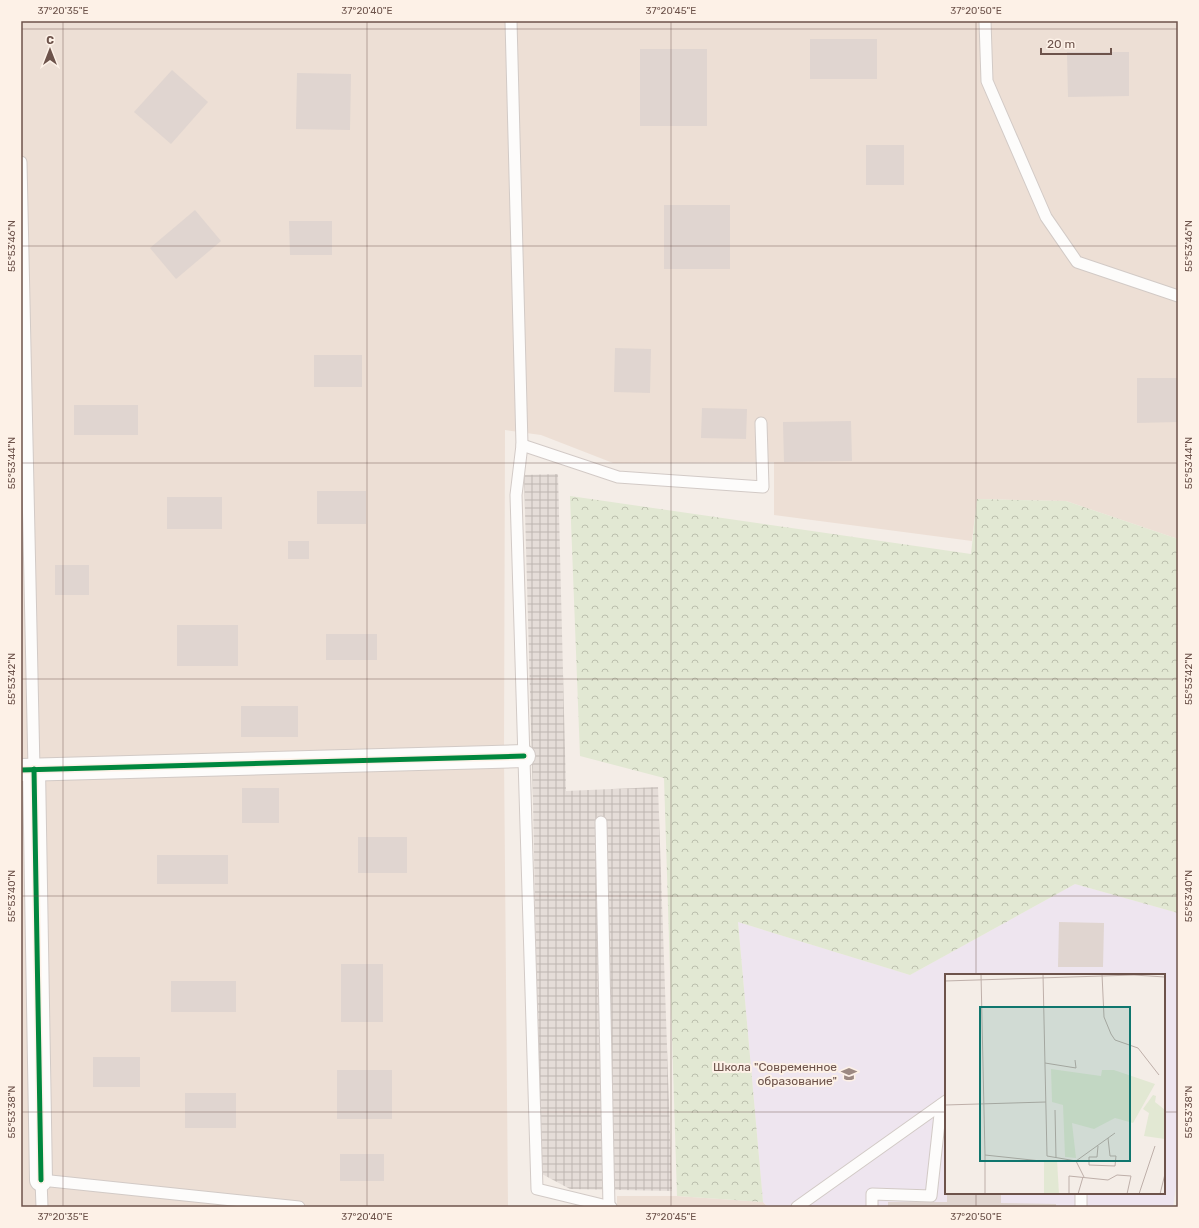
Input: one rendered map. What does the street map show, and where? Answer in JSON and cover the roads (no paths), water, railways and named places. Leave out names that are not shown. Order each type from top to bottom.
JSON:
[{"type":"street","points":[[41,1180],[27,769],[524,756]]},
{"type":"lane","points":[[512,21],[522,445],[516,495],[537,1189],[610,1207],[601,822]]},
{"type":"lane","points":[[985,21],[987,80],[1046,217],[1078,262],[1178,296]]},
{"type":"lane","points":[[21,162],[27,769]]},
{"type":"lane","points":[[522,445],[618,477],[763,486],[761,423]]},
{"type":"lane","points":[[797,1207],[944,1103]]},
{"type":"lane","points":[[872,1207],[872,1194],[931,1196],[944,1103]]},
{"type":"lane","points":[[42,1207],[41,1180],[300,1207]]},
{"type":"lane","points":[[1081,1194],[1081,1207]]},
{"type":"place","name":"Школа \"Современное образование\"","points":[[849,1074]]}]
